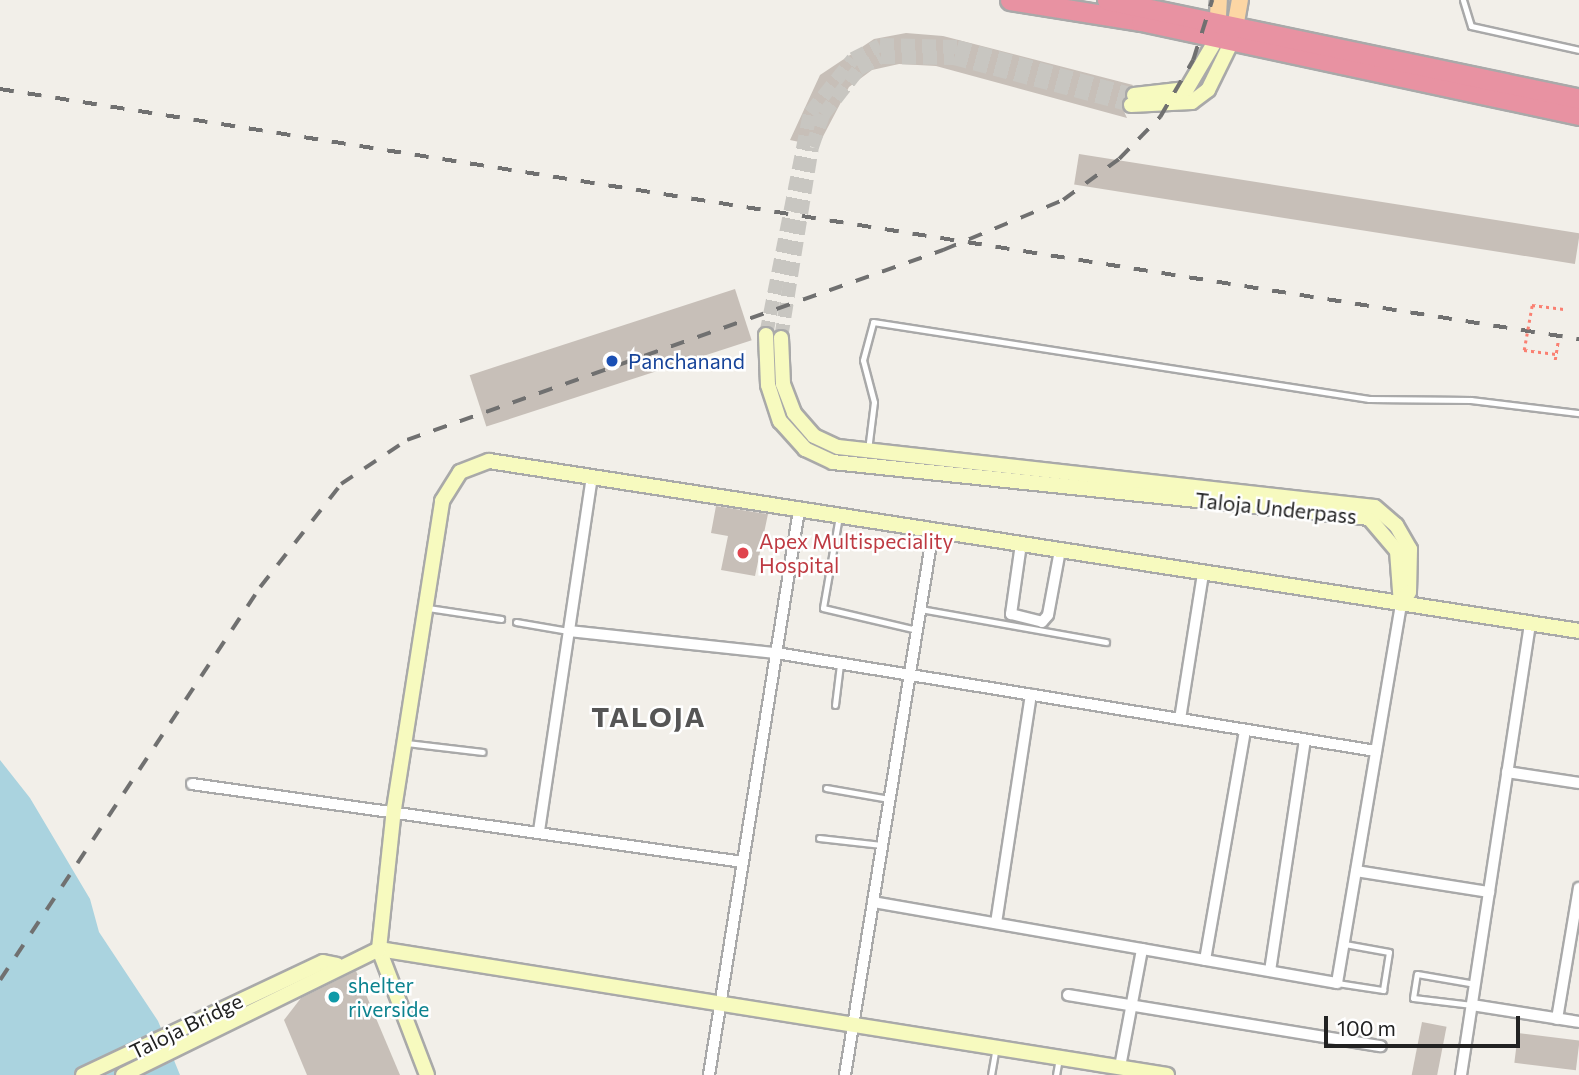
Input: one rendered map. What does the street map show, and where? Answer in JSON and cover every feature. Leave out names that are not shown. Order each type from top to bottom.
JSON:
[{"type":"highway","points":[[1010,0],[1226,32],[1579,99]]},
{"type":"highway","points":[[1107,0],[1226,32],[1579,115]]},
{"type":"main road","points":[[1219,0],[1226,32]]},
{"type":"main road","points":[[1226,32],[1240,0]]},
{"type":"street","points":[[1133,100],[1192,102],[1208,90],[1226,32]]},
{"type":"street","name":"Taloja Underpass","points":[[766,335],[768,385],[780,421],[805,449],[833,463],[1369,519],[1397,551],[1401,604]]},
{"type":"street","name":"Taloja Underpass","points":[[781,338],[783,384],[794,413],[814,436],[868,453],[1375,507],[1410,549],[1409,592],[1401,604]]},
{"type":"street","points":[[427,1075],[379,949],[394,809],[442,501],[460,472],[489,461],[1579,631]]},
{"type":"street","points":[[539,831],[592,478]]},
{"type":"street","points":[[709,1075],[799,510]]},
{"type":"street","points":[[845,1075],[933,531]]},
{"type":"street","points":[[1021,544],[1012,614],[1042,622],[1048,615],[1060,550]]},
{"type":"street","points":[[1180,719],[1203,573]]},
{"type":"street","points":[[873,902],[1337,983],[1401,604]]},
{"type":"street","points":[[1461,1075],[1530,624]]},
{"type":"street","points":[[569,631],[776,653],[1376,751]]},
{"type":"street","points":[[996,923],[1031,695]]},
{"type":"street","points":[[1205,960],[1245,730]]},
{"type":"street","points":[[1270,971],[1305,740]]},
{"type":"street","points":[[1507,772],[1579,783]]},
{"type":"street","points":[[192,784],[394,809],[743,862]]},
{"type":"street","points":[[1356,871],[1489,892]]},
{"type":"street","points":[[1557,1018],[1579,888]]},
{"type":"street","points":[[253,1001],[328,976],[337,965],[379,949],[1115,1069],[1167,1075]]},
{"type":"street","points":[[1115,1069],[1142,949]]},
{"type":"street","points":[[1068,995],[1381,1046]]},
{"type":"street","name":"Taloja Bridge","points":[[83,1075],[253,1001]]},
{"type":"street","name":"Taloja Bridge","points":[[123,1075],[253,1001]]},
{"type":"street","points":[[1472,1005],[1579,1022]]},
{"type":"lane","points":[[1463,0],[1471,26],[1579,50]]},
{"type":"lane","points":[[868,453],[874,401],[863,360],[873,322],[1369,398],[1471,400],[1579,413]]},
{"type":"lane","points":[[839,516],[823,608],[917,630]]},
{"type":"lane","points":[[425,607],[501,620]]},
{"type":"lane","points":[[920,609],[1106,642]]},
{"type":"lane","points":[[516,622],[569,631]]},
{"type":"lane","points":[[835,705],[840,664]]},
{"type":"lane","points":[[404,742],[482,752]]},
{"type":"lane","points":[[826,788],[889,799]]},
{"type":"lane","points":[[819,838],[882,845]]},
{"type":"lane","points":[[1337,983],[1383,990],[1389,952],[1343,944]]},
{"type":"lane","points":[[1472,1005],[1413,998],[1418,974],[1475,984]]},
{"type":"lane","points":[[990,1075],[996,1048]]},
{"type":"lane","points":[[1056,1075],[1059,1058]]},
{"type":"path","points":[[1556,354],[1524,350],[1532,305],[1564,309]]},
{"type":"path","points":[[1555,360],[1558,342]]},
{"type":"water","points":[[0,760],[30,798],[90,899],[99,932],[158,1021],[180,1075],[0,1075]]},
{"type":"building","points":[[906,33],[943,36],[1133,85],[1121,105],[1127,118],[936,66],[899,64],[872,70],[849,87],[818,146],[790,140],[820,75],[874,39]]},
{"type":"building","points":[[1079,154],[1579,233],[1575,264],[1074,185]]},
{"type":"building","name":"Panchanand","points":[[735,289],[752,340],[486,427],[470,375]]},
{"type":"building","name":"Apex Multispeciality Hospital","points":[[716,506],[768,514],[755,576],[721,570],[728,536],[711,533]]},
{"type":"building","name":"shelter riverside","points":[[356,971],[400,1075],[307,1075],[284,1020],[301,998]]},
{"type":"building","points":[[1422,1022],[1447,1027],[1437,1075],[1412,1075]]},
{"type":"building","points":[[1518,1033],[1579,1040],[1576,1070],[1514,1063]]},
{"type":"tunnel","points":[[766,335],[810,113],[853,59],[880,45],[957,47],[1134,95]]},
{"type":"tunnel","points":[[781,338],[812,147],[823,115],[859,69],[881,57],[954,58],[1131,105]]},
{"type":"railway","points":[[0,980],[260,587],[341,484],[407,440],[943,250],[1063,200],[1119,159],[1160,117],[1193,60],[1212,0]]},
{"type":"railway","points":[[0,89],[1579,339]]},
{"type":"place","name":"Panchanand","points":[[612,361]]},
{"type":"place","name":"Apex Multispeciality Hospital","points":[[743,553]]},
{"type":"place","name":"shelter riverside","points":[[334,997]]},
{"type":"district","name":"TALOJA","points":[[649,716]]}]
